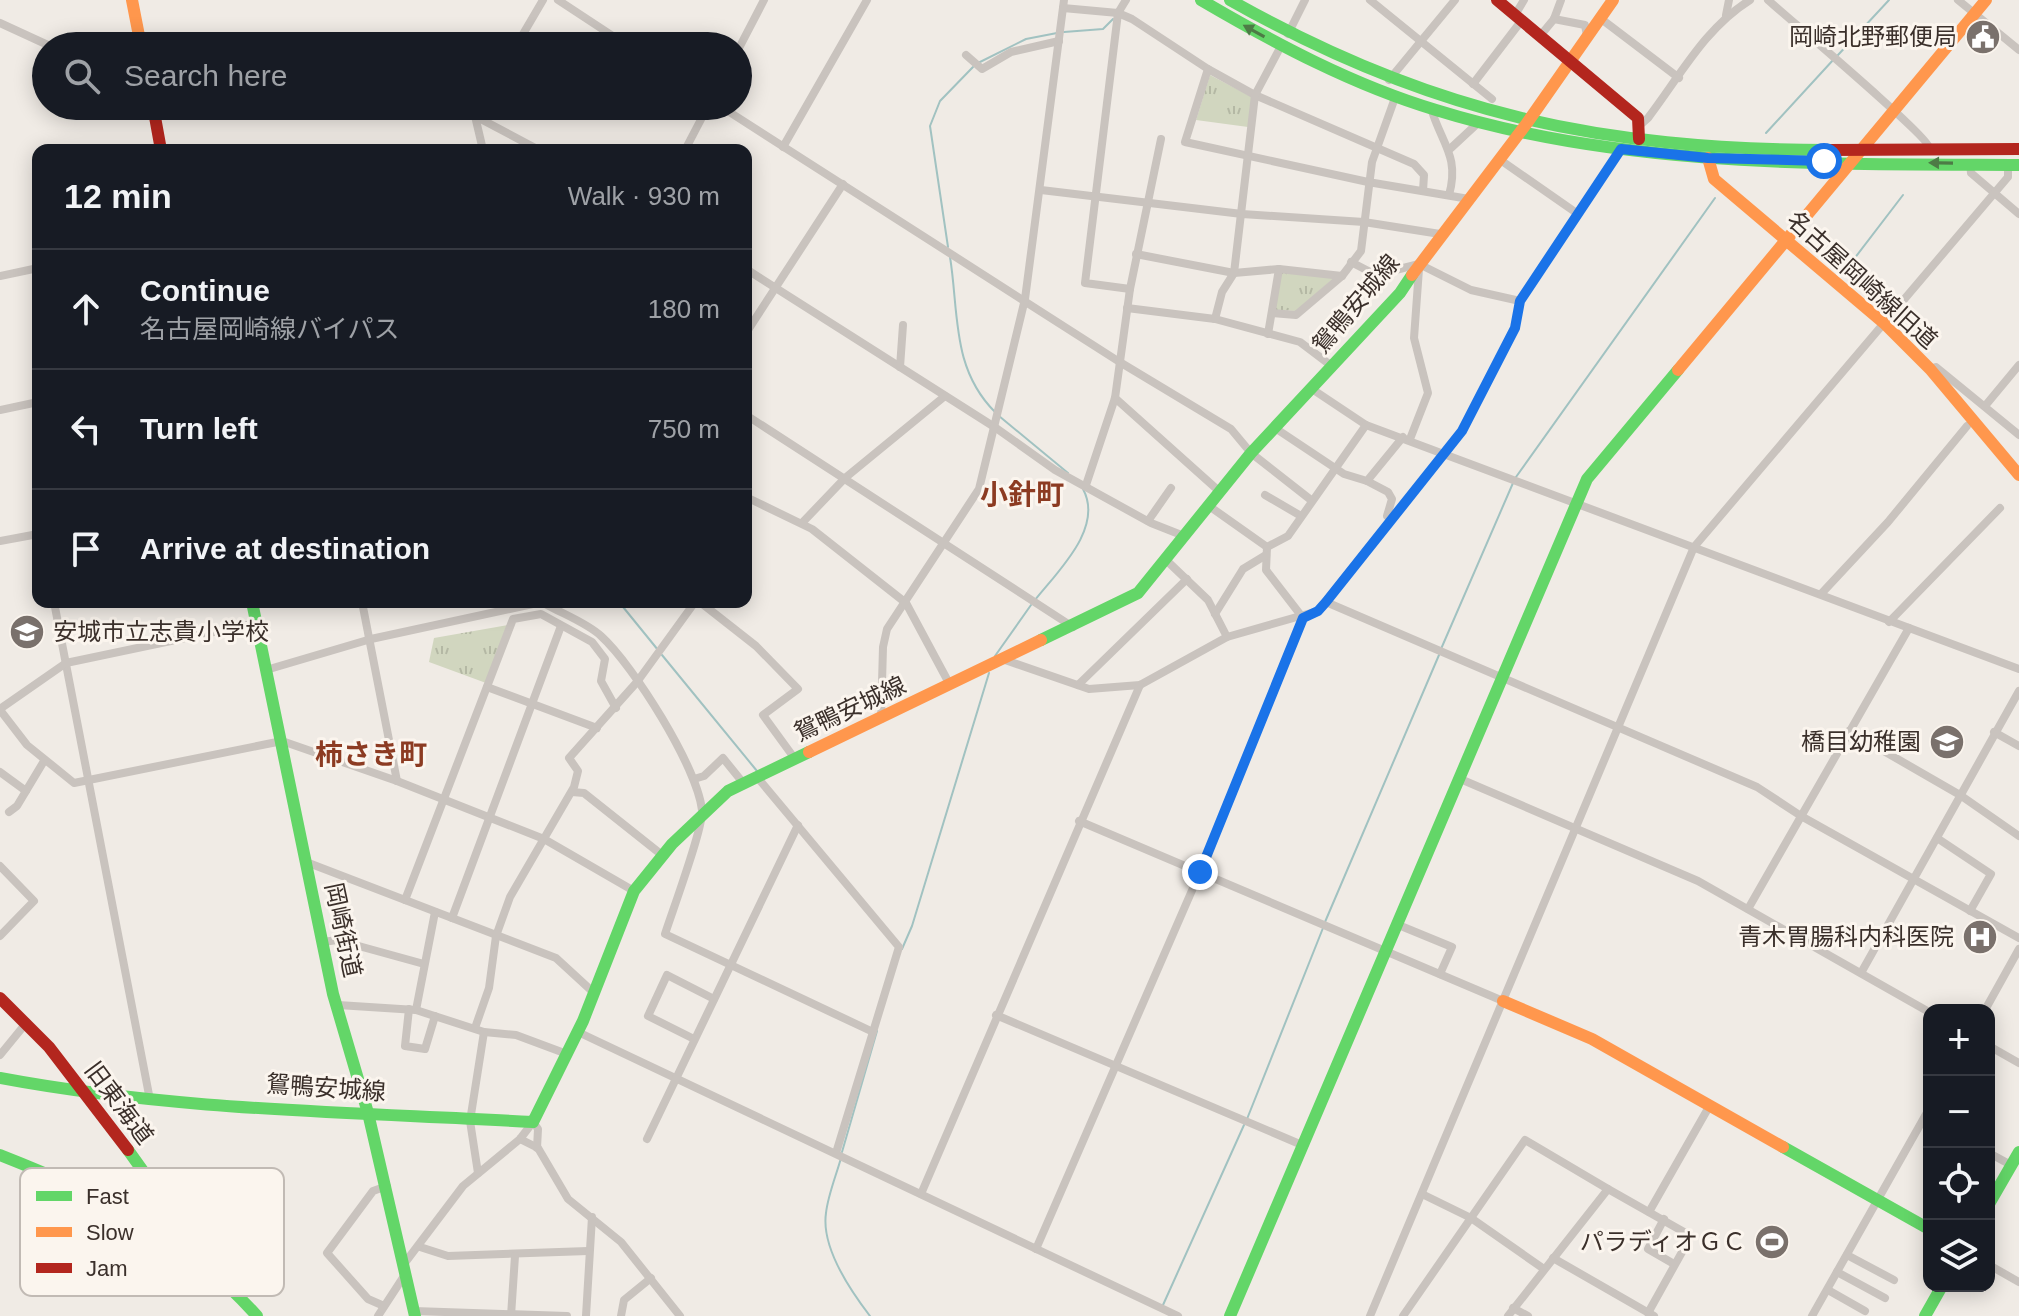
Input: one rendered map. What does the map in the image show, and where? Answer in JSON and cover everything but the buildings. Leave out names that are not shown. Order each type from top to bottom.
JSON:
[{"type":"main road","points":[[132,0],[138,32]]},
{"type":"main road","points":[[1201,0],[1396,95],[1479,122],[1639,132],[1718,147],[2019,149]]},
{"type":"main road","points":[[1230,0],[1284,40],[1455,105],[1523,127],[1621,149],[1708,158],[2014,165]]},
{"type":"main road","points":[[1497,0],[1638,118],[1639,132]]},
{"type":"main road","name":"鴛鴨安城線","points":[[0,1078],[86,1094],[150,1100],[470,1121],[533,1122],[578,1032],[634,891],[662,855],[703,813],[744,784],[1138,593],[1251,453],[1381,315],[1523,127],[1612,0]]},
{"type":"main road","points":[[1230,1316],[1587,479],[1986,0]]},
{"type":"main road","points":[[156,120],[160,144]]},
{"type":"main road","name":"名古屋岡崎線旧道","points":[[1708,158],[1714,179],[1885,324],[1930,369],[2019,475]]},
{"type":"main road","name":"岡崎街道","points":[[253,608],[323,942],[387,1186],[415,1313]]},
{"type":"main road","name":"旧東海道","points":[[0,998],[27,1022],[86,1094],[140,1168]]},
{"type":"main road","points":[[1503,1001],[1592,1039],[1923,1226]]},
{"type":"main road","points":[[1995,1193],[2019,1152]]},
{"type":"main road","points":[[0,1155],[35,1168]]},
{"type":"main road","points":[[0,1165],[20,1173]]},
{"type":"main road","points":[[1925,1316],[1939,1292]]},
{"type":"main road","points":[[229,1296],[246,1316]]},
{"type":"main road","points":[[239,1296],[257,1316]]},
{"type":"street","points":[[524,32],[543,0]]},
{"type":"street","points":[[558,0],[607,32]]},
{"type":"street","points":[[747,32],[764,0]]},
{"type":"street","points":[[783,147],[867,0]]},
{"type":"street","points":[[1126,0],[1118,13],[1085,283],[1130,289]]},
{"type":"street","points":[[1215,319],[1222,292],[1234,273],[1255,95],[1305,0]]},
{"type":"street","points":[[1370,0],[1492,99]]},
{"type":"street","points":[[1389,80],[1455,0]]},
{"type":"street","points":[[1473,84],[1518,18],[1524,0]]},
{"type":"street","points":[[1540,36],[1554,19],[1561,0]]},
{"type":"street","points":[[1726,15],[1729,0]]},
{"type":"street","points":[[1639,132],[1726,15],[1750,0]]},
{"type":"street","points":[[1768,0],[1927,139],[1929,147]]},
{"type":"street","points":[[1958,0],[2019,50]]},
{"type":"street","points":[[881,719],[883,647],[893,616],[906,603],[979,489],[996,428],[1025,299],[1063,4],[1118,13],[1132,19],[1208,69],[1255,95],[1375,150],[1414,164],[1424,175],[1423,191]]},
{"type":"street","points":[[1600,18],[1679,78]]},
{"type":"street","points":[[1554,19],[1585,25],[1587,36]]},
{"type":"street","points":[[0,23],[32,38]]},
{"type":"street","points":[[966,55],[982,69],[1011,52],[1059,41]]},
{"type":"street","points":[[1208,69],[1185,142],[1368,182],[1470,199]]},
{"type":"street","points":[[1272,313],[1296,315],[1342,276],[1361,251],[1368,182],[1375,150],[1396,95]]},
{"type":"street","points":[[1431,107],[1437,128],[1451,148],[1450,163],[1454,176],[1449,195]]},
{"type":"street","points":[[476,120],[482,144]]},
{"type":"street","points":[[483,120],[528,144]]},
{"type":"street","points":[[688,144],[701,120]]},
{"type":"street","points":[[742,120],[1118,361],[1231,429],[1251,453],[1311,500]]},
{"type":"street","points":[[1451,148],[1479,122]]},
{"type":"street","points":[[1086,485],[1115,398],[1136,254],[1161,139]]},
{"type":"street","points":[[1005,660],[1078,685],[1108,690],[1140,685],[1227,637],[1303,618],[1318,611],[1469,418],[1515,328],[1520,301],[1621,149]]},
{"type":"street","points":[[1499,159],[1578,214]]},
{"type":"street","points":[[1970,164],[1971,173],[2019,214]]},
{"type":"street","points":[[1370,1316],[1694,547],[1995,194],[2014,165]]},
{"type":"street","points":[[752,324],[843,184]]},
{"type":"street","points":[[1041,190],[1242,214],[1364,222],[1440,234]]},
{"type":"street","points":[[1136,254],[1234,273],[1279,269],[1342,276]]},
{"type":"street","points":[[1351,262],[1376,275],[1419,264],[1471,290],[1520,301]]},
{"type":"street","points":[[1367,481],[1406,438],[1428,393],[1414,338],[1419,264]]},
{"type":"street","points":[[0,276],[32,269]]},
{"type":"street","points":[[1268,334],[1279,269]]},
{"type":"street","points":[[752,273],[996,428],[1029,454],[1148,521],[1184,536]]},
{"type":"street","points":[[1127,308],[1215,319],[1300,342],[1333,367]]},
{"type":"street","points":[[900,367],[903,325]]},
{"type":"street","points":[[1985,406],[2019,365]]},
{"type":"street","points":[[1930,369],[1936,367],[2019,435]]},
{"type":"street","points":[[1312,389],[1366,425],[1406,438],[1441,455],[2019,669]]},
{"type":"street","points":[[802,523],[845,478],[945,396]]},
{"type":"street","points":[[1115,398],[1220,492]]},
{"type":"street","points":[[0,410],[32,403]]},
{"type":"street","points":[[752,419],[946,541],[1073,627]]},
{"type":"street","points":[[1215,614],[1243,569],[1288,536],[1366,425]]},
{"type":"street","points":[[1821,594],[1888,522],[1967,426]]},
{"type":"street","points":[[1275,428],[1344,474],[1388,492],[1392,499],[1387,516],[1391,519]]},
{"type":"street","points":[[1148,521],[1171,488]]},
{"type":"street","points":[[1265,495],[1301,516]]},
{"type":"street","points":[[752,500],[802,523],[906,603],[951,686]]},
{"type":"street","points":[[1209,506],[1266,551]]},
{"type":"street","points":[[1889,622],[2000,508]]},
{"type":"street","points":[[0,541],[32,535]]},
{"type":"street","points":[[1266,551],[1266,570],[1303,618]]},
{"type":"street","points":[[1165,559],[1187,579],[1215,614],[1227,637]]},
{"type":"street","points":[[1078,685],[1187,579]]},
{"type":"street","points":[[1326,602],[1757,787],[1801,816],[2019,938]]},
{"type":"street","points":[[55,608],[150,1100]]},
{"type":"street","points":[[363,608],[397,781]]},
{"type":"street","points":[[266,670],[371,639],[514,608]]},
{"type":"street","points":[[553,608],[599,634],[637,682],[694,779],[703,813],[665,934],[873,1032]]},
{"type":"street","points":[[478,1173],[470,1121],[480,1030],[496,936],[510,897],[572,792],[578,771],[569,758],[616,708],[692,608]]},
{"type":"street","points":[[705,608],[756,646],[798,689],[763,715],[795,759]]},
{"type":"street","points":[[405,900],[513,619],[541,614],[592,642],[605,659],[601,681],[616,708]]},
{"type":"street","points":[[1036,1249],[1200,872],[1303,618]]},
{"type":"street","points":[[257,623],[66,663],[0,710],[44,761],[74,783],[282,741],[397,781],[544,839],[634,891]]},
{"type":"street","points":[[452,918],[561,626]]},
{"type":"street","points":[[1748,909],[1909,628]]},
{"type":"street","points":[[921,1194],[1140,685]]},
{"type":"street","points":[[487,687],[597,728]]},
{"type":"street","points":[[1861,973],[1994,732],[2016,703],[2019,691]]},
{"type":"street","points":[[1849,731],[1960,795],[2019,836]]},
{"type":"street","points":[[1994,732],[2019,746]]},
{"type":"street","points":[[694,779],[704,776],[723,758],[744,784]]},
{"type":"street","points":[[9,812],[44,761]]},
{"type":"street","points":[[0,772],[26,791]]},
{"type":"street","points":[[757,777],[899,947],[839,1155]]},
{"type":"street","points":[[1458,778],[1698,881],[1923,1009]]},
{"type":"street","points":[[572,792],[584,793],[662,855]]},
{"type":"street","points":[[1079,821],[1503,1001]]},
{"type":"street","points":[[647,1139],[798,825]]},
{"type":"street","points":[[1937,838],[1991,874],[1970,911]]},
{"type":"street","points":[[306,862],[556,958],[593,992]]},
{"type":"street","points":[[0,866],[34,901],[0,936]]},
{"type":"street","points":[[435,912],[405,1046],[425,1049],[435,1016]]},
{"type":"street","points":[[1396,924],[1452,947],[1440,974]]},
{"type":"street","points":[[323,942],[337,940],[424,964]]},
{"type":"street","points":[[1988,1004],[2019,949]]},
{"type":"street","points":[[694,1039],[648,1016],[667,975],[714,999]]},
{"type":"street","points":[[338,1005],[412,1009],[480,1030],[516,1035],[567,1054]]},
{"type":"street","points":[[996,1015],[1302,1145]]},
{"type":"street","points":[[0,1055],[27,1022]]},
{"type":"street","points":[[578,1032],[1178,1316]]},
{"type":"street","points":[[1995,1049],[2019,1063]]},
{"type":"street","points":[[1649,1212],[1710,1105]]},
{"type":"street","points":[[378,1316],[405,1268],[463,1186],[520,1139],[533,1122],[538,1129],[537,1148]]},
{"type":"street","points":[[1812,1316],[1923,1123]]},
{"type":"street","points":[[520,1139],[537,1148],[568,1199],[621,1242],[680,1316]]},
{"type":"street","points":[[1403,1316],[1525,1140],[1691,1236],[1651,1314],[1553,1258]]},
{"type":"street","points":[[1995,1156],[2011,1165]]},
{"type":"street","points":[[384,1306],[368,1299],[327,1253],[373,1191],[387,1186]]},
{"type":"street","points":[[1528,1316],[1510,1312],[1608,1189]]},
{"type":"street","points":[[1422,1194],[1471,1218],[1544,1269]]},
{"type":"street","points":[[586,1316],[592,1217]]},
{"type":"street","points":[[1664,1219],[1648,1249],[1674,1264]]},
{"type":"street","points":[[420,1247],[448,1256],[588,1251]]},
{"type":"street","points":[[1847,1255],[1894,1280]]},
{"type":"street","points":[[511,1315],[515,1256]]},
{"type":"street","points":[[1995,1268],[2019,1282]]},
{"type":"street","points":[[1837,1272],[1885,1298]]},
{"type":"street","points":[[621,1316],[624,1300],[651,1278]]},
{"type":"street","points":[[1828,1290],[1865,1311]]},
{"type":"street","points":[[415,1313],[567,1316]]},
{"type":"green space","points":[[1210,75],[1252,97],[1248,127],[1196,120]]},
{"type":"green space","points":[[1281,270],[1334,278],[1296,311],[1275,310]]},
{"type":"green space","points":[[508,625],[486,683],[429,662],[434,638]]},
{"type":"waterway","points":[[1838,55],[1889,0]]},
{"type":"waterway","points":[[1064,32],[1103,29],[1113,19]]},
{"type":"waterway","points":[[978,63],[1026,39],[1057,33]]},
{"type":"waterway","points":[[1766,133],[1834,59]]},
{"type":"waterway","points":[[948,247],[930,126],[940,101],[973,67]]},
{"type":"waterway","points":[[1841,276],[1903,195]]},
{"type":"waterway","points":[[1516,477],[1715,198]]},
{"type":"waterway","points":[[950,257],[964,358],[981,395],[995,412]]},
{"type":"waterway","points":[[999,416],[1068,473]]},
{"type":"waterway","points":[[1441,649],[1513,483]]},
{"type":"waterway","points":[[1035,600],[1066,562],[1083,534],[1088,519],[1088,504],[1083,489]]},
{"type":"waterway","points":[[995,656],[1031,605]]},
{"type":"waterway","points":[[624,608],[658,650]]},
{"type":"waterway","points":[[662,655],[757,771]]},
{"type":"waterway","points":[[1325,922],[1439,655]]},
{"type":"waterway","points":[[902,949],[912,926],[989,673]]},
{"type":"waterway","points":[[1247,1119],[1323,928]]},
{"type":"waterway","points":[[842,1152],[877,1031]]},
{"type":"waterway","points":[[1163,1305],[1244,1125]]},
{"type":"waterway","points":[[841,1158],[827,1206],[828,1240],[846,1281],[870,1316]]},
{"type":"traffic: fast","points":[[1201,0],[1286,48],[1345,76],[1405,100],[1507,129],[1651,153],[1725,159],[2019,165]]},
{"type":"traffic: fast","points":[[1230,0],[1304,39],[1376,71],[1447,97],[1519,117],[1592,132],[1667,142],[1829,150]]},
{"type":"traffic: fast","points":[[1041,640],[1138,593],[1251,453],[1400,293],[1412,275]]},
{"type":"traffic: fast","points":[[1230,1316],[1587,479],[1678,370]]},
{"type":"traffic: fast","points":[[253,608],[333,994],[368,1113],[415,1316]]},
{"type":"traffic: fast","points":[[0,1078],[199,1104],[533,1122],[583,1021],[634,891],[672,844],[728,791],[809,752]]},
{"type":"traffic: fast","points":[[1783,1147],[1923,1226]]},
{"type":"traffic: fast","points":[[128,1150],[141,1168]]},
{"type":"traffic: fast","points":[[1995,1194],[2019,1152]]},
{"type":"traffic: fast","points":[[0,1155],[32,1168]]},
{"type":"traffic: fast","points":[[1925,1316],[1939,1292]]},
{"type":"traffic: fast","points":[[238,1296],[257,1316]]},
{"type":"traffic: slow","points":[[132,0],[138,32]]},
{"type":"traffic: slow","points":[[1412,275],[1527,123],[1613,0]]},
{"type":"traffic: slow","points":[[1678,370],[1986,0]]},
{"type":"traffic: slow","points":[[1708,158],[1714,179],[1885,324],[1930,369],[2019,475]]},
{"type":"traffic: slow","points":[[809,752],[1041,640]]},
{"type":"traffic: slow","points":[[1503,1001],[1592,1039],[1783,1147]]},
{"type":"traffic: jam","points":[[1497,0],[1638,118],[1639,139]]},
{"type":"traffic: jam","points":[[156,120],[160,144]]},
{"type":"traffic: jam","points":[[1829,150],[2019,149]]},
{"type":"traffic: jam","points":[[0,998],[49,1047],[128,1150]]},
{"type":"place","name":"岡崎北野郵便局","points":[[1983,37]]},
{"type":"place","name":"安城市立志貴小学校","points":[[27,632]]},
{"type":"place","name":"橋目幼稚園","points":[[1947,742]]},
{"type":"place","name":"青木胃腸科内科医院","points":[[1980,937]]},
{"type":"place","name":"パラディオＧＣ","points":[[1772,1242]]},
{"type":"district","name":"小針町","points":[[1022,494]]},
{"type":"district","name":"柿さき町","points":[[371,754]]},
{"type":"route","points":[[1200,872],[1303,618],[1318,611],[1326,602],[1462,431],[1515,328],[1520,301],[1621,149],[1708,158],[1824,161]]}]
